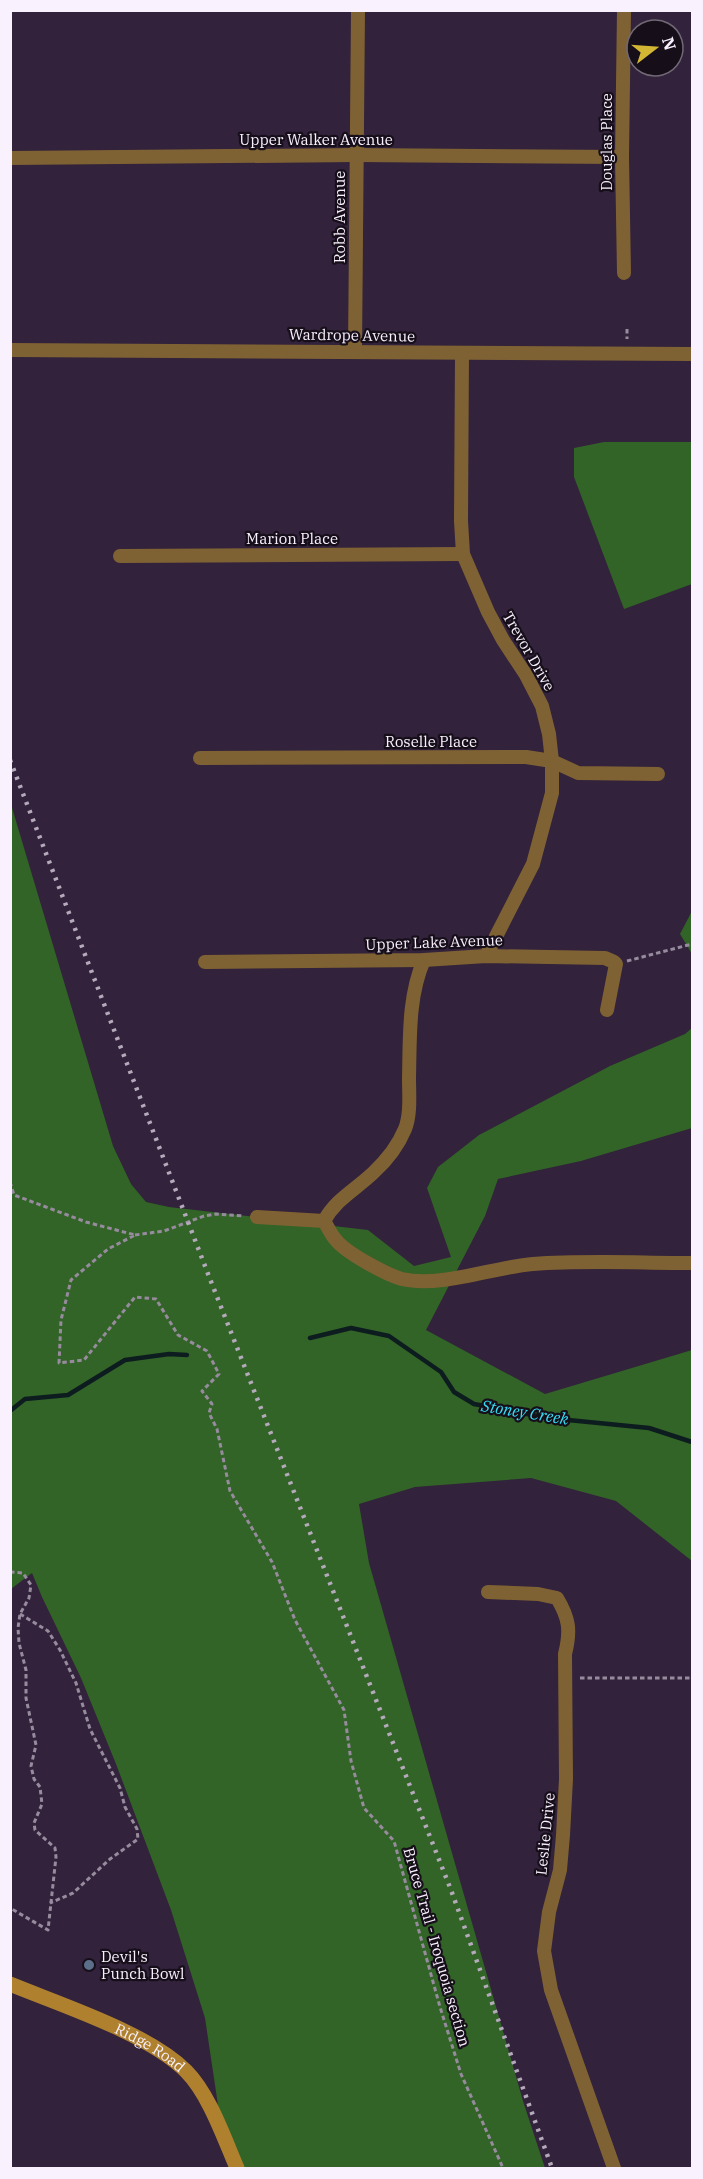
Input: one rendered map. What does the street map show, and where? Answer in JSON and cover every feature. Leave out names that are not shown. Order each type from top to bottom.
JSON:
[{"type":"main road","name":"Ridge Road","points":[[10,1984],[120,2030],[156,2048],[187,2072],[203,2096],[237,2169]]},
{"type":"street","name":"Robb Avenue","points":[[356,351],[358,10]]},
{"type":"street","name":"Douglas Place","points":[[624,10],[622,157],[624,273]]},
{"type":"street","name":"Upper Walker Avenue","points":[[10,158],[356,155],[622,157]]},
{"type":"street","name":"Wardrope Avenue","points":[[10,350],[693,354]]},
{"type":"street","name":"Trevor Drive","points":[[462,353],[461,521],[463,554],[488,612],[542,706],[549,734],[552,761],[552,793],[533,864],[486,956]]},
{"type":"street","name":"Marion Place","points":[[120,556],[463,554]]},
{"type":"street","name":"Roselle Place","points":[[200,758],[526,757],[552,761],[578,773],[658,774]]},
{"type":"street","name":"Upper Lake Avenue","points":[[205,962],[424,960],[486,956],[605,958],[616,964]]},
{"type":"street","points":[[324,1221],[332,1207],[390,1156],[406,1127],[412,1007],[417,977],[424,960]]},
{"type":"street","points":[[607,1010],[616,964]]},
{"type":"street","points":[[257,1217],[324,1221]]},
{"type":"street","points":[[324,1221],[337,1242],[383,1272],[404,1280],[456,1277],[508,1266],[536,1264],[693,1263]]},
{"type":"street","name":"Leslie Drive","points":[[488,1592],[537,1594],[557,1598],[566,1612],[570,1635],[566,1653],[567,1779],[560,1870],[549,1912],[544,1951],[551,1990],[614,2169]]},
{"type":"path","points":[[627,329],[627,341]]},
{"type":"path","points":[[616,964],[693,945]]},
{"type":"path","points":[[10,1182],[14,1195],[86,1222],[135,1235],[164,1231],[204,1216],[216,1214],[257,1217]]},
{"type":"path","name":"Bruce Trail - Iroquoia section","points":[[135,1235],[108,1249],[71,1280],[61,1320],[59,1363],[84,1360],[135,1298],[156,1299],[178,1335],[207,1351],[219,1374],[202,1391],[212,1404],[209,1413],[217,1429],[230,1491],[272,1562],[295,1620],[344,1710],[351,1761],[364,1808],[394,1841],[461,2074],[504,2169]]},
{"type":"path","points":[[10,1572],[23,1573],[31,1585],[29,1598],[20,1614],[18,1628],[26,1670],[26,1698],[36,1745],[31,1766],[39,1787],[42,1804],[34,1823],[35,1830],[55,1848],[56,1857],[48,1930],[10,1908]]},
{"type":"path","points":[[20,1614],[48,1631],[60,1650],[76,1683],[90,1729],[120,1788],[125,1807],[137,1829],[138,1839],[134,1843],[110,1859],[73,1893],[50,1903]]},
{"type":"path","points":[[566,1678],[693,1678]]},
{"type":"green space","points":[[604,442],[692,442],[692,584],[624,609],[574,477],[574,448]]},
{"type":"green space","points":[[10,801],[113,1146],[131,1184],[146,1202],[169,1207],[368,1230],[414,1266],[451,1257],[427,1188],[438,1167],[479,1135],[610,1066],[685,1034],[692,1028],[692,1128],[581,1161],[498,1179],[485,1216],[426,1330],[545,1394],[692,1350],[692,1561],[616,1501],[531,1478],[415,1487],[359,1504],[369,1563],[523,2101],[545,2168],[235,2168],[222,2132],[205,2018],[171,1910],[116,1764],[81,1678],[32,1573],[11,1589]]},
{"type":"green space","points":[[692,911],[692,954],[680,934]]},
{"type":"waterway","name":"Stoney Creek","points":[[310,1338],[351,1328],[389,1336],[441,1372],[454,1392],[474,1404],[548,1418],[649,1428],[692,1442]]},
{"type":"waterway","name":"Stoney Creek","points":[[10,1411],[25,1399],[68,1395],[125,1360],[169,1354],[187,1355]]},
{"type":"railway","points":[[10,760],[210,1279],[451,1890],[552,2168]]},
{"type":"place","name":"Devil's Punch Bowl","points":[[89,1965]]}]
